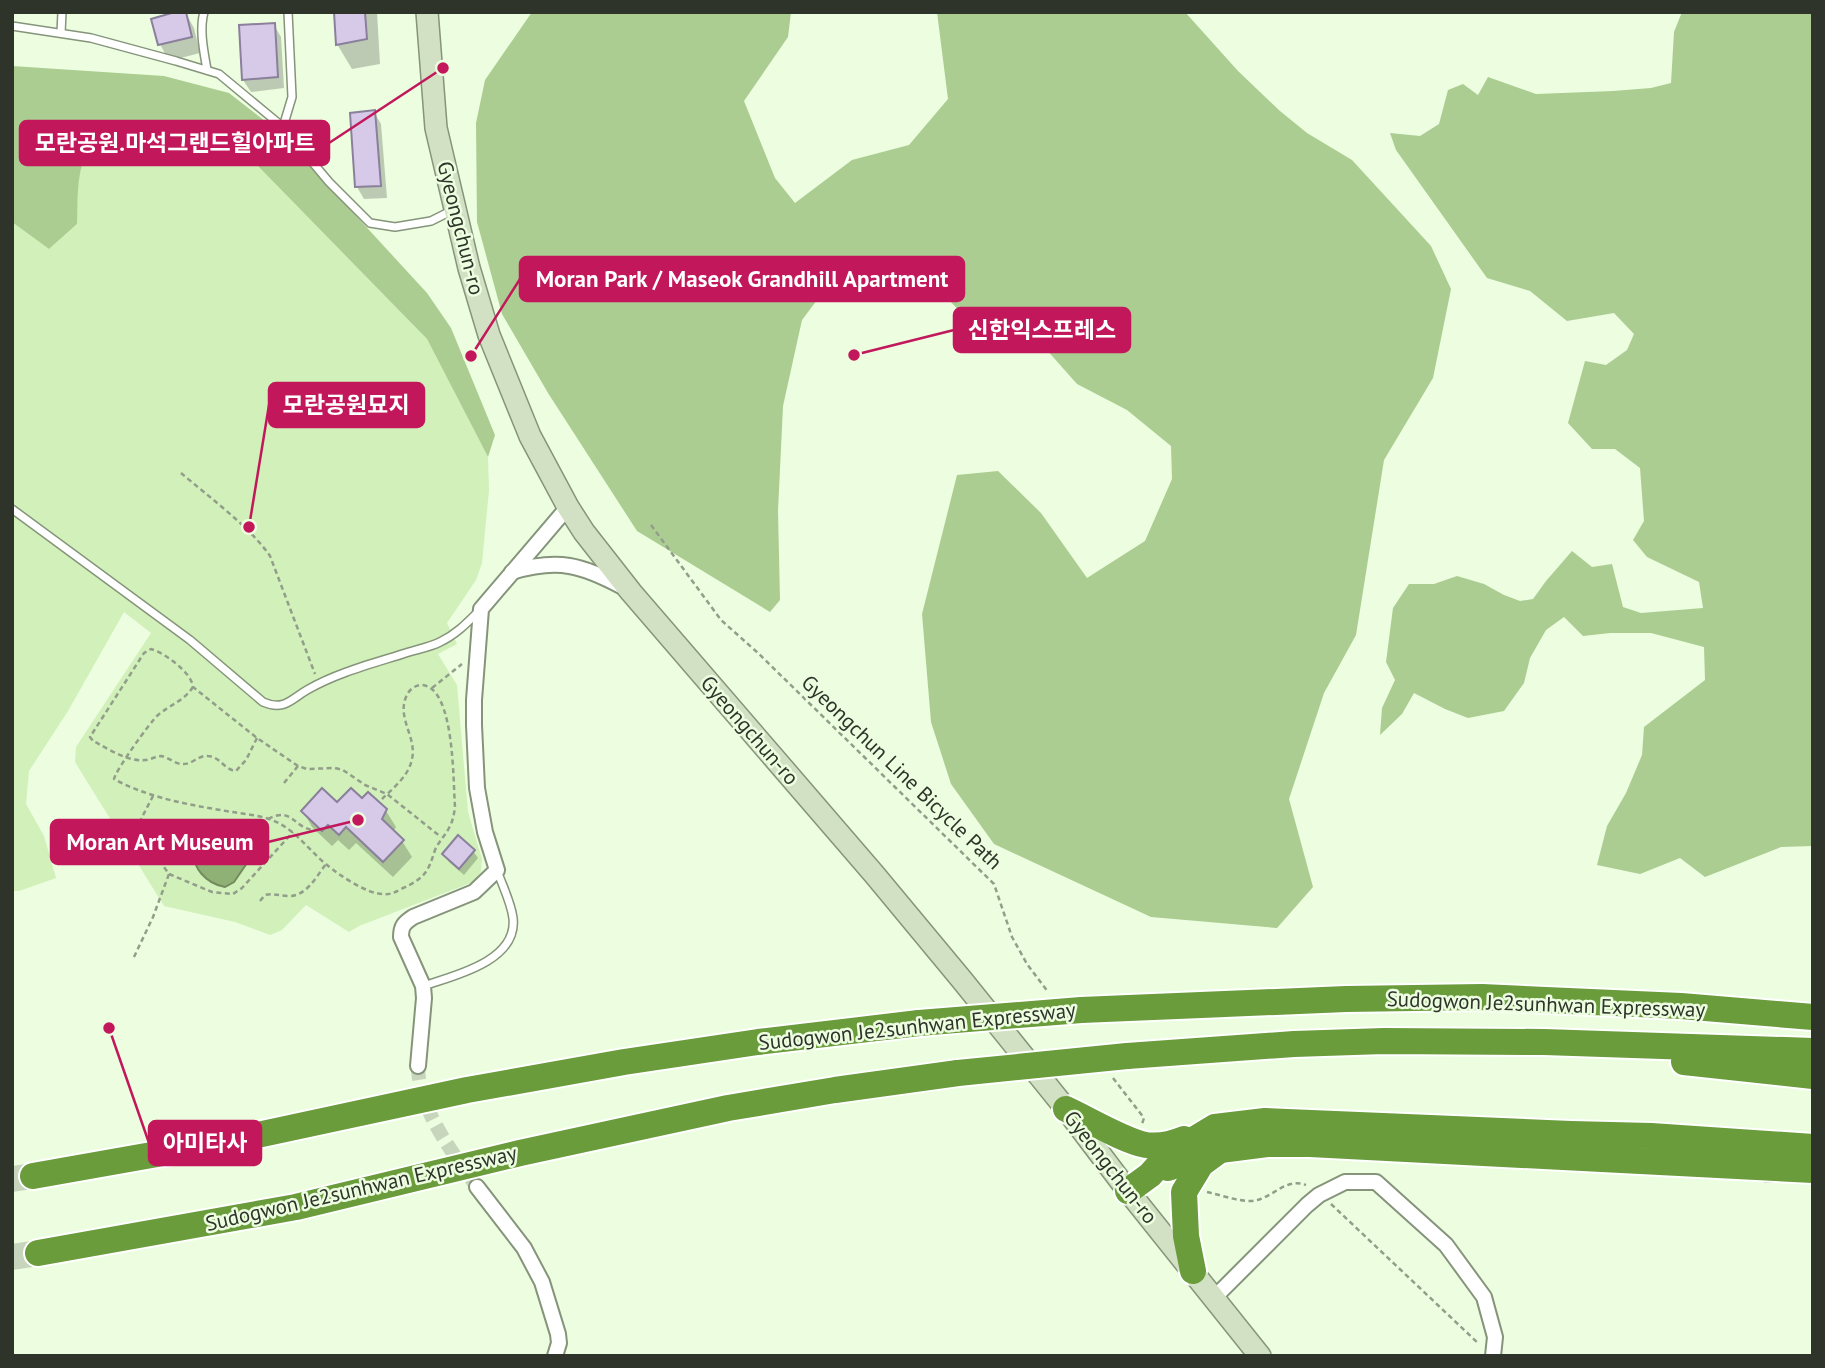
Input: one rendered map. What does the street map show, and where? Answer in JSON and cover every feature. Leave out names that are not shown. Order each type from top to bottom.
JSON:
[{"type":"highway","name":"Sudogwon Je2sunhwan Expressway","points":[[33,1176],[225,1142],[467,1090],[624,1062],[758,1042],[919,1023],[1081,1010],[1346,999],[1482,997],[1681,1006],[1813,1017]]},
{"type":"highway","points":[[1681,1006],[1813,1006]]},
{"type":"highway","name":"Sudogwon Je2sunhwan Expressway","points":[[38,1253],[296,1207],[520,1153],[728,1108],[958,1073],[1119,1066],[1294,1044],[1371,1041],[1544,1042],[1813,1051]]},
{"type":"highway","points":[[1544,1042],[1590,1051],[1813,1076]]},
{"type":"highway","points":[[1066,1108],[1149,1146],[1217,1139],[1267,1144],[1813,1170]]},
{"type":"highway","points":[[1128,1191],[1150,1175],[1167,1156],[1217,1139],[1241,1123],[1294,1121],[1651,1136],[1813,1147]]},
{"type":"highway","points":[[1193,1271],[1186,1236],[1184,1192],[1217,1139]]},
{"type":"street","name":"Gyeongchun-ro","points":[[427,12],[436,128],[469,268],[489,335],[530,436],[568,507],[631,592],[874,874],[1066,1108],[1128,1191],[1261,1356]]},
{"type":"street","points":[[418,1066],[423,986],[401,937],[401,928],[413,917],[474,892],[497,870],[485,832],[477,788],[474,725],[481,609],[568,507]]},
{"type":"street","points":[[511,573],[539,565],[571,566],[587,570],[631,592]]},
{"type":"street","points":[[1214,1298],[1319,1195],[1345,1182],[1376,1182],[1446,1245],[1484,1297],[1496,1337],[1487,1351]]},
{"type":"street","points":[[477,1186],[524,1248],[542,1282],[558,1334],[559,1343],[555,1356]]},
{"type":"lane","points":[[61,33],[62,12]]},
{"type":"lane","points":[[204,12],[202,20],[206,70]]},
{"type":"lane","points":[[283,127],[292,97],[288,12]]},
{"type":"lane","points":[[12,26],[91,38],[219,74],[283,127],[329,183],[370,223],[395,227],[430,222],[455,209]]},
{"type":"lane","points":[[12,509],[190,640],[263,702],[271,705],[289,703],[318,684],[438,643],[463,628],[481,609]]},
{"type":"lane","points":[[423,986],[476,968],[505,945],[513,926],[513,915],[497,870]]},
{"type":"path","points":[[181,473],[263,545],[270,556],[318,684]]},
{"type":"path","name":"Gyeongchun Line Bicycle Path","points":[[651,525],[721,620],[994,884],[1012,937],[1027,964],[1050,994]]},
{"type":"path","points":[[257,738],[246,760],[236,771],[229,770],[218,758],[211,756],[203,755],[189,763],[181,764],[163,756],[144,760],[125,757],[90,737],[144,653],[151,649],[159,651],[192,679],[193,687],[188,695],[158,715],[125,757],[114,779],[133,789],[174,802],[268,819],[293,832],[326,864],[365,889],[382,895],[392,894],[426,874],[441,837],[449,828],[455,807],[449,725],[445,709],[432,688],[416,686],[409,691],[405,699],[403,713],[412,741],[412,761],[401,780],[380,801]]},
{"type":"path","points":[[432,688],[478,650]]},
{"type":"path","points":[[193,687],[257,738],[298,766],[307,769],[343,770],[365,785],[387,794],[441,837]]},
{"type":"path","points":[[284,783],[298,766]]},
{"type":"path","points":[[153,796],[139,824],[141,843],[155,855],[169,874],[212,892],[233,894],[242,888],[293,832]]},
{"type":"path","points":[[268,819],[284,814],[306,830],[314,830]]},
{"type":"path","points":[[260,901],[265,895],[290,897],[301,894],[326,864]]},
{"type":"path","points":[[134,957],[169,874]]},
{"type":"path","points":[[1119,1066],[1144,1118],[1140,1130]]},
{"type":"path","points":[[1199,1189],[1250,1201],[1266,1198],[1287,1184],[1303,1183],[1338,1210],[1487,1351]]},
{"type":"shaded area","points":[[532,12],[791,12],[788,37],[744,101],[775,178],[795,203],[852,160],[909,145],[948,99],[937,12],[1185,12],[1238,71],[1280,111],[1307,133],[1352,160],[1431,246],[1451,289],[1433,378],[1384,460],[1356,635],[1324,693],[1289,799],[1313,887],[1277,928],[1151,917],[994,844],[951,784],[931,722],[922,614],[957,475],[998,471],[1041,513],[1087,578],[1145,541],[1172,479],[1171,446],[1127,410],[1077,384],[1030,331],[990,343],[908,260],[841,268],[802,320],[783,406],[778,511],[780,600],[770,612],[637,531],[548,393],[502,314],[477,222],[476,123],[485,80]]},
{"type":"shaded area","points":[[1682,12],[1813,12],[1813,846],[1781,847],[1705,877],[1680,858],[1640,874],[1597,865],[1607,826],[1626,793],[1642,755],[1644,727],[1705,680],[1704,647],[1651,633],[1583,636],[1564,617],[1546,630],[1530,658],[1524,683],[1504,711],[1468,718],[1414,693],[1402,714],[1380,735],[1382,708],[1395,680],[1386,662],[1393,608],[1409,584],[1434,584],[1457,576],[1484,584],[1520,601],[1533,599],[1572,551],[1592,567],[1612,564],[1623,607],[1641,613],[1703,608],[1699,582],[1647,557],[1633,540],[1644,521],[1640,468],[1615,449],[1592,449],[1568,423],[1585,361],[1606,365],[1627,350],[1634,334],[1614,313],[1567,321],[1530,291],[1487,278],[1396,150],[1390,133],[1420,136],[1439,124],[1448,90],[1463,84],[1478,95],[1488,77],[1536,94],[1651,88],[1671,83],[1674,32]]},
{"type":"shaded area","points":[[12,66],[164,76],[229,93],[278,131],[427,293],[451,328],[495,435],[488,457],[427,339],[255,163],[230,149],[188,135],[148,128],[111,133],[96,141],[83,162],[78,189],[77,224],[49,249],[12,222]]},
{"type":"shaded area","points":[[148,129],[189,135],[224,146],[255,163],[427,339],[488,457],[489,490],[482,563],[476,580],[447,623],[457,644],[438,654],[457,685],[468,812],[482,859],[481,872],[473,882],[349,932],[306,905],[282,930],[270,935],[235,922],[164,906],[75,762],[76,747],[151,633],[124,612],[68,711],[29,771],[26,804],[44,836],[56,878],[12,891],[12,222],[49,249],[77,224],[81,169],[92,146],[115,131]]},
{"type":"shaded area","points":[[216,820],[251,832],[257,839],[256,850],[234,882],[225,887],[201,874],[195,862],[199,844]]},
{"type":"building","points":[[175,12],[186,12],[192,37],[158,45],[151,19]]},
{"type":"building","points":[[334,12],[365,12],[367,39],[336,45]]},
{"type":"building","points":[[275,23],[278,77],[242,80],[239,25]]},
{"type":"building","points":[[375,110],[381,186],[355,187],[350,113]]},
{"type":"building","points":[[322,788],[337,802],[351,788],[362,798],[368,792],[387,809],[382,819],[404,840],[383,862],[346,827],[339,835],[328,825],[322,831],[301,811]]},
{"type":"building","points":[[458,835],[475,850],[459,869],[442,854]]},
{"type":"tunnel","points":[[418,1066],[430,1114],[477,1187]]},
{"type":"tunnel","points":[[12,1179],[33,1176]]},
{"type":"tunnel","points":[[12,1257],[38,1253]]},
{"type":"place","name":"모란공원.마석그랜드힐아파트","points":[[443,68]]},
{"type":"place","name":"신한익스프레스","points":[[854,355]]},
{"type":"place","name":"Moran Park / Maseok Grandhill Apartment","points":[[471,356]]},
{"type":"place","name":"모란공원묘지","points":[[249,527]]},
{"type":"place","name":"Moran Art Museum","points":[[358,820]]},
{"type":"place","name":"아미타사","points":[[109,1028]]}]
